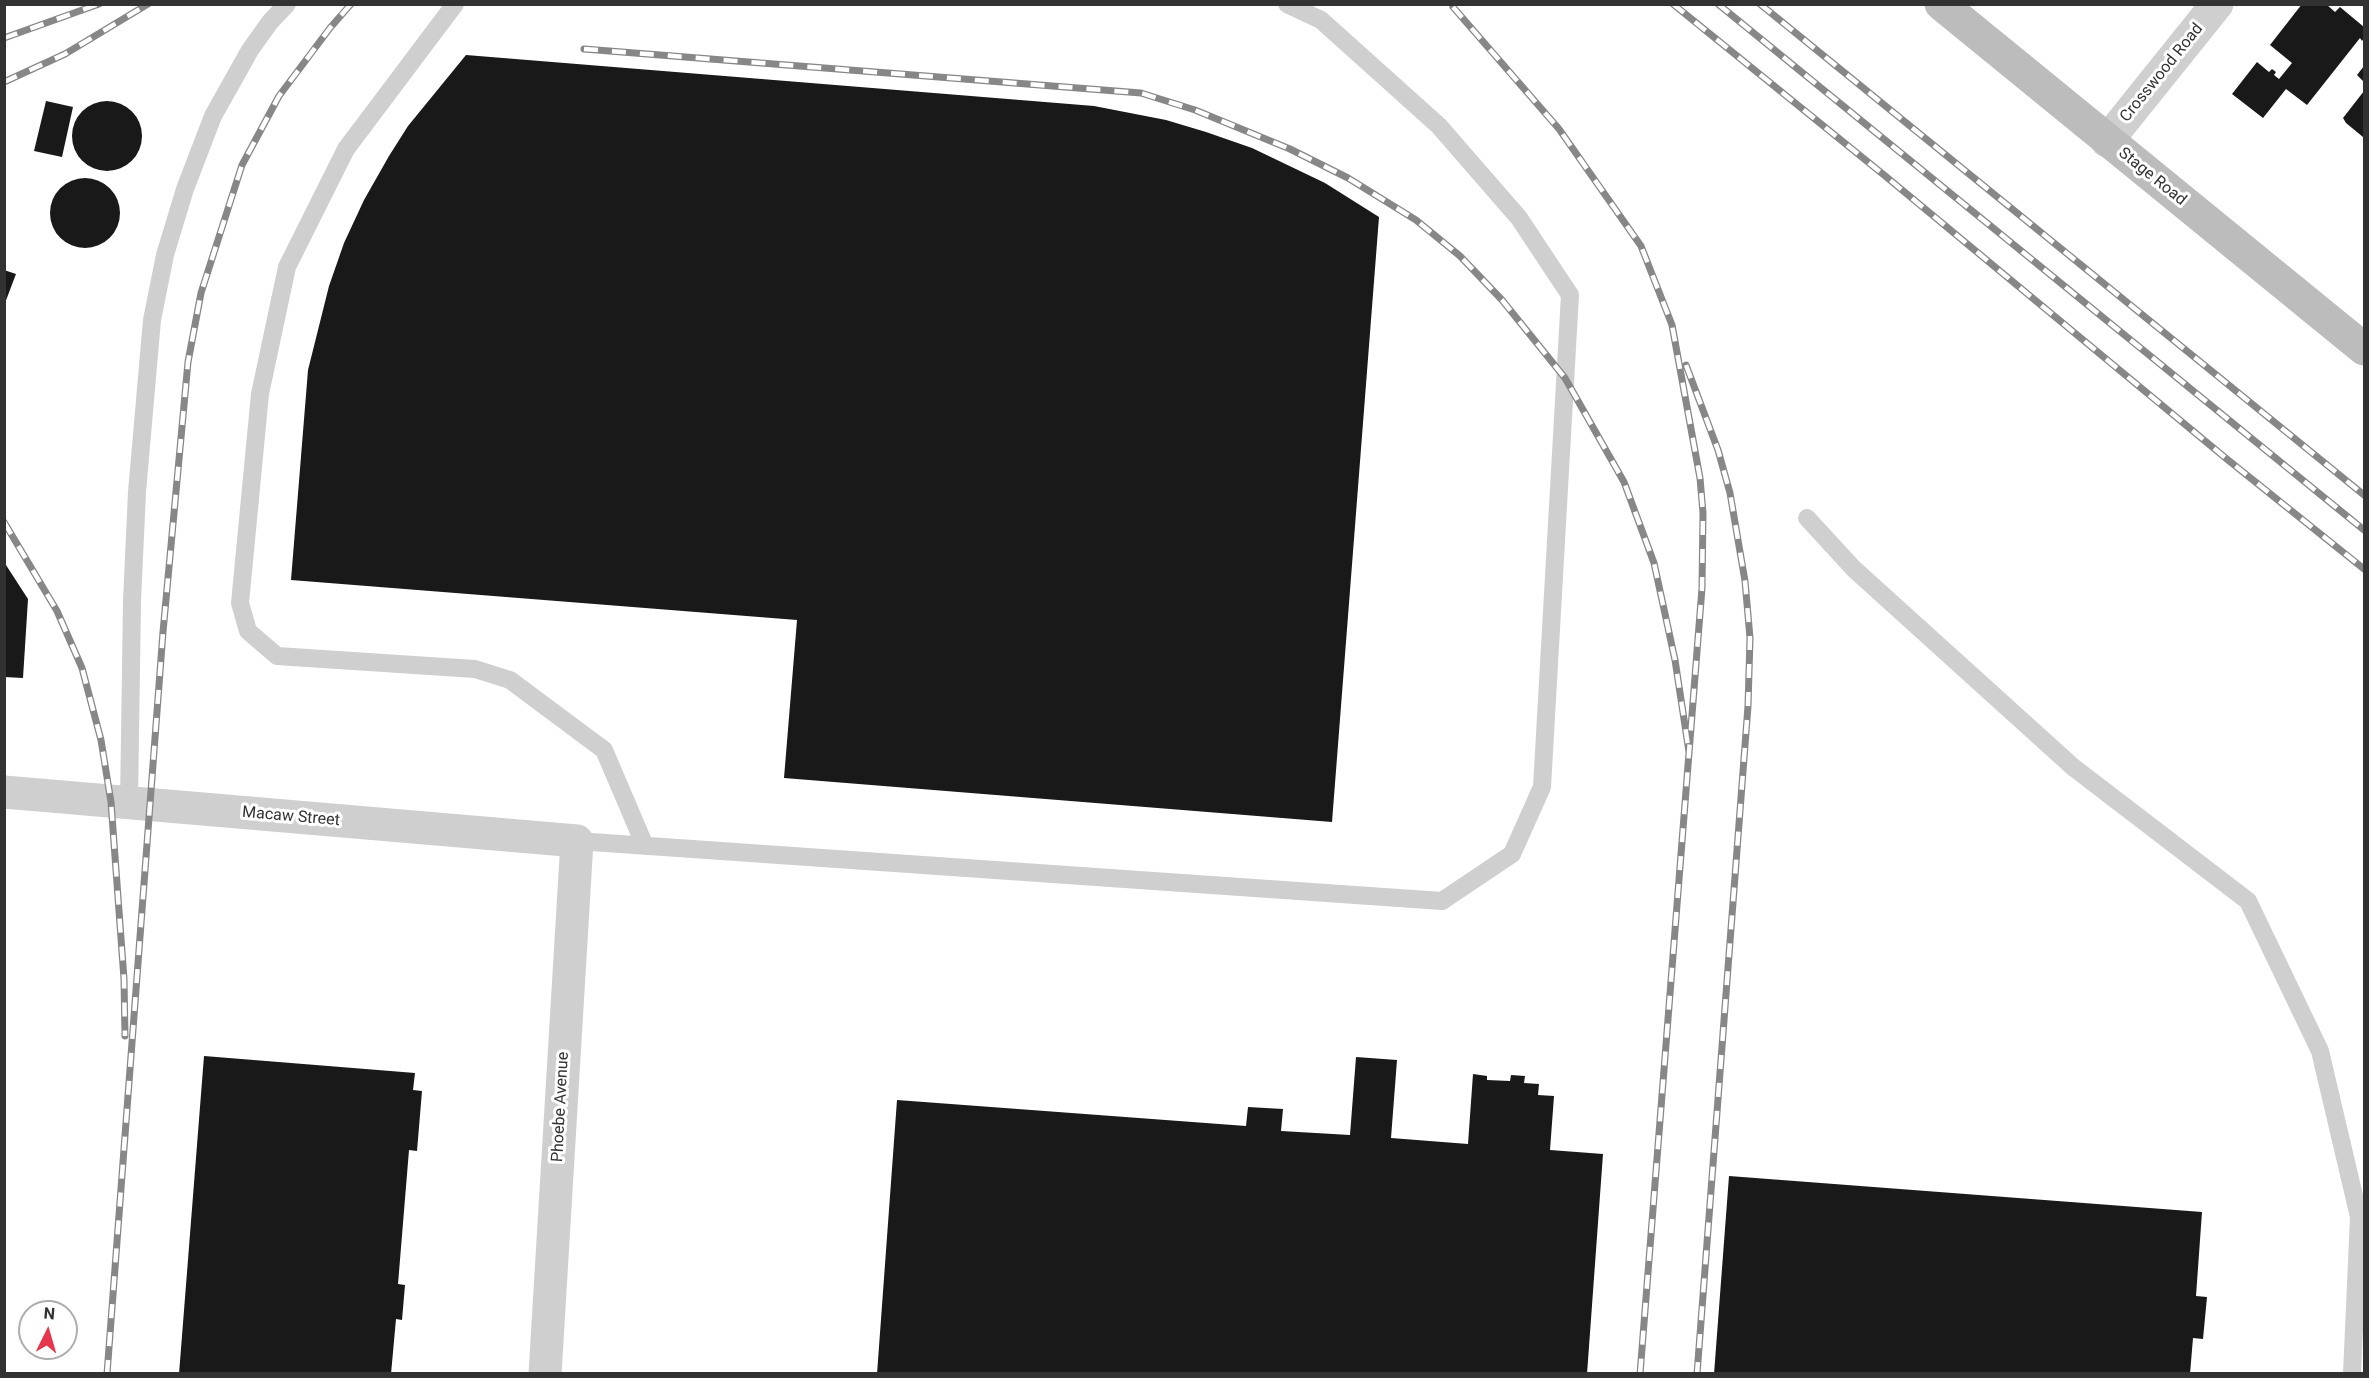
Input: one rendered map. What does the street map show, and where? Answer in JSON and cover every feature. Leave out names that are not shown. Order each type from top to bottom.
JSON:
[{"type":"main road","name":"Stage Road","points":[[1941,4],[2364,350]]},
{"type":"street","name":"Crosswood Road","points":[[2107,141],[2217,4]]},
{"type":"street","name":"Macaw Street","points":[[4,792],[577,841]]},
{"type":"street","name":"Phoebe Avenue","points":[[545,1374],[577,841]]},
{"type":"lane","points":[[129,803],[132,601],[137,492],[152,320],[165,255],[185,189],[213,116],[250,50],[270,22],[287,4]]},
{"type":"lane","points":[[455,4],[346,148],[287,267],[261,394],[240,603],[248,631],[277,656],[475,669],[510,680],[604,750],[645,846]]},
{"type":"lane","points":[[577,841],[1442,901],[1512,854],[1542,787],[1570,295],[1519,218],[1439,126],[1321,20],[1287,4]]},
{"type":"lane","points":[[1807,518],[1854,569],[2073,767],[2248,901],[2320,1051],[2359,1217],[2352,1374]]},
{"type":"building","points":[[2302,4],[2326,4],[2335,12],[2340,7],[2364,27],[2364,38],[2362,41],[2360,38],[2307,105],[2286,89],[2263,118],[2232,94],[2257,62],[2269,72],[2272,69],[2276,72],[2274,75],[2279,79],[2292,63],[2270,45]]},
{"type":"building","points":[[466,55],[1094,106],[1166,120],[1252,148],[1325,183],[1379,217],[1332,822],[784,778],[797,620],[291,580],[308,370],[329,286],[344,243],[364,200],[389,156],[408,126]]},
{"type":"building","points":[[2364,66],[2364,82],[2357,75]]},
{"type":"building","points":[[2364,91],[2364,135],[2363,137],[2343,118]]},
{"type":"building","points":[[46,101],[73,107],[62,157],[34,151]]},
{"type":"building","points":[[100,101],[114,101],[127,106],[137,116],[142,136],[137,156],[127,166],[114,171],[100,171],[87,166],[77,156],[72,143],[72,129],[77,116],[87,106]]},
{"type":"building","points":[[85,178],[98,181],[110,188],[117,200],[120,213],[117,226],[110,238],[98,245],[85,248],[72,245],[60,238],[53,226],[50,213],[53,200],[60,188],[72,181]]},
{"type":"building","points":[[4,270],[16,274],[5,303],[4,303]]},
{"type":"building","points":[[4,562],[28,599],[23,678],[4,677]]},
{"type":"building","points":[[204,1056],[415,1073],[413,1090],[422,1091],[417,1151],[409,1150],[398,1284],[405,1285],[402,1320],[396,1319],[391,1374],[179,1374]]},
{"type":"building","points":[[1356,1057],[1397,1060],[1391,1138],[1468,1144],[1473,1074],[1487,1076],[1487,1080],[1510,1081],[1511,1075],[1525,1076],[1524,1083],[1539,1084],[1538,1095],[1554,1096],[1550,1150],[1603,1154],[1587,1374],[877,1374],[897,1100],[1246,1126],[1248,1107],[1283,1109],[1281,1131],[1350,1135]]},
{"type":"building","points":[[1729,1176],[2202,1212],[2196,1296],[2207,1297],[2203,1339],[2193,1338],[2190,1374],[1714,1374]]},
{"type":"railway","points":[[4,38],[99,4]]},
{"type":"railway","points":[[4,82],[65,54],[148,4]]},
{"type":"railway","points":[[107,1374],[163,632],[188,362],[201,293],[242,165],[279,96],[351,4]]},
{"type":"railway","points":[[1673,4],[2364,569]]},
{"type":"railway","points":[[1718,4],[2364,530]]},
{"type":"railway","points":[[1760,4],[2364,495]]},
{"type":"railway","points":[[1453,7],[1559,129],[1641,246],[1672,325],[1700,478],[1703,513],[1702,588],[1640,1374]]},
{"type":"railway","points":[[584,49],[1141,93],[1195,110],[1290,149],[1348,178],[1416,220],[1460,256],[1502,300],[1565,378],[1624,482],[1654,563],[1675,660],[1689,752]]},
{"type":"railway","points":[[1686,365],[1718,450],[1730,493],[1745,581],[1750,638],[1748,706],[1697,1374]]},
{"type":"railway","points":[[4,522],[57,611],[82,668],[101,740],[111,802],[124,979],[125,1036]]}]
